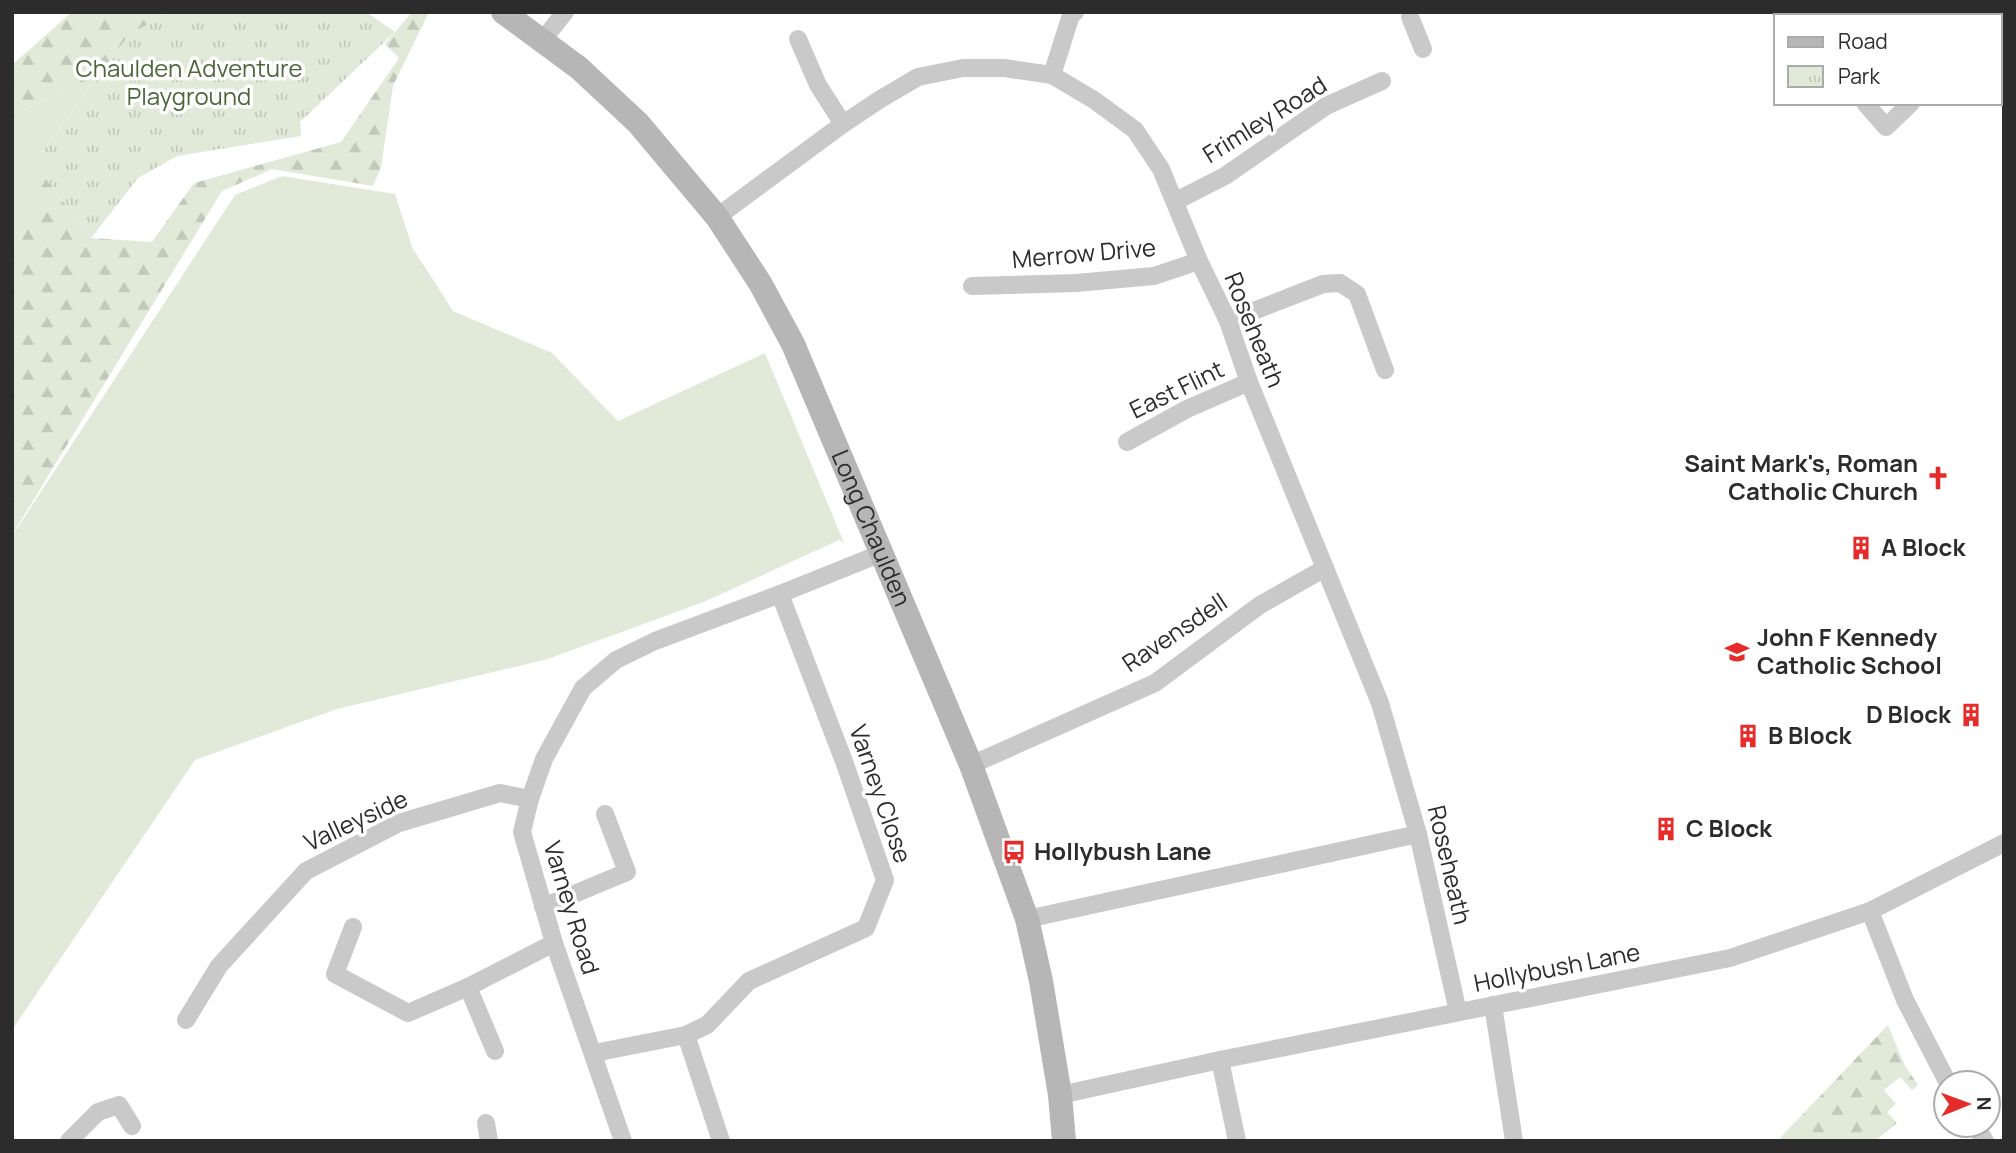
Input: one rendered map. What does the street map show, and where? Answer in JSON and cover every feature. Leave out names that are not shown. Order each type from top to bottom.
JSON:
[{"type":"street","name":"Long Chaulden","points":[[503,12],[579,68],[638,123],[717,216],[760,283],[793,344],[971,765],[1027,919],[1041,981],[1060,1095],[1064,1141]]},
{"type":"street","points":[[542,41],[565,12]]},
{"type":"street","points":[[1052,75],[1071,15],[1075,12]]},
{"type":"street","points":[[1412,14],[1423,49]]},
{"type":"street","points":[[798,39],[818,85],[843,124]]},
{"type":"street","name":"Roseheath","points":[[717,216],[843,124],[918,76],[962,68],[1004,68],[1052,75],[1094,100],[1135,130],[1161,169],[1199,261],[1228,321],[1249,382],[1380,703],[1418,834],[1458,1012]]},
{"type":"street","name":"Frimley Road","points":[[1176,201],[1225,176],[1326,106],[1381,81]]},
{"type":"street","points":[[1868,105],[1886,127],[1909,105]]},
{"type":"street","name":"Merrow Drive","points":[[972,286],[1076,283],[1154,276],[1199,261]]},
{"type":"street","points":[[1228,321],[1322,284],[1340,283],[1357,295],[1385,370]]},
{"type":"street","name":"East Flint","points":[[1127,442],[1187,409],[1249,382]]},
{"type":"street","name":"Varney Road","points":[[623,1141],[554,943],[522,832],[544,759],[583,688],[616,660],[655,641],[882,553]]},
{"type":"street","name":"Ravensdell","points":[[971,765],[1155,683],[1259,605],[1325,568]]},
{"type":"street","name":"Varney Close","points":[[686,1035],[707,1025],[748,981],[866,928],[885,880],[845,764],[780,594]]},
{"type":"street","name":"Valleyside","points":[[186,1020],[219,966],[306,871],[399,823],[500,793],[530,799]]},
{"type":"street","points":[[543,907],[627,872],[605,814]]},
{"type":"street","points":[[1027,919],[1418,834]]},
{"type":"street","name":"Hollybush Lane","points":[[1060,1095],[1220,1060],[1730,958],[1870,911],[2004,844]]},
{"type":"street","points":[[1870,911],[1905,1000],[1941,1069]]},
{"type":"street","points":[[353,927],[335,974],[408,1013],[468,987],[554,943]]},
{"type":"street","points":[[468,987],[495,1051]]},
{"type":"street","points":[[1493,1005],[1514,1141]]},
{"type":"street","points":[[594,1053],[686,1035],[721,1141]]},
{"type":"street","points":[[1220,1060],[1237,1141]]},
{"type":"street","points":[[69,1141],[98,1112],[119,1105],[132,1126]]},
{"type":"green space","points":[[72,12],[170,12],[129,35],[99,75],[27,108],[12,122],[12,65]]},
{"type":"green space","name":"Chaulden Adventure Playground","points":[[170,12],[366,12],[395,32],[300,122],[301,136],[177,156],[138,178],[91,238],[34,163],[129,35]]},
{"type":"green space","points":[[412,12],[429,12],[393,86],[381,167],[373,186],[272,169],[222,191],[12,535],[12,249],[34,217],[34,163],[91,238],[152,242],[194,183],[341,142],[399,58],[385,44]]},
{"type":"green space","points":[[99,75],[34,163],[34,217],[12,249],[12,122],[27,108]]},
{"type":"green space","points":[[282,176],[395,194],[412,247],[453,311],[552,353],[618,421],[765,353],[844,543],[839,540],[706,601],[548,659],[337,709],[195,760],[12,1030],[12,536],[235,195]]},
{"type":"green space","points":[[1888,1025],[1905,1066],[1918,1085],[1912,1090],[1900,1077],[1884,1090],[1896,1104],[1887,1112],[1897,1123],[1875,1141],[1777,1141]]},
{"type":"place","name":"Saint Mark's, Roman Catholic Church","points":[[1938,478]]},
{"type":"place","name":"A Block","points":[[1861,548]]},
{"type":"place","name":"John F Kennedy Catholic School","points":[[1737,652]]},
{"type":"place","name":"D Block","points":[[1971,715]]},
{"type":"place","name":"B Block","points":[[1748,736]]},
{"type":"place","name":"C Block","points":[[1666,829]]},
{"type":"place","name":"Hollybush Lane","points":[[1014,852]]}]
